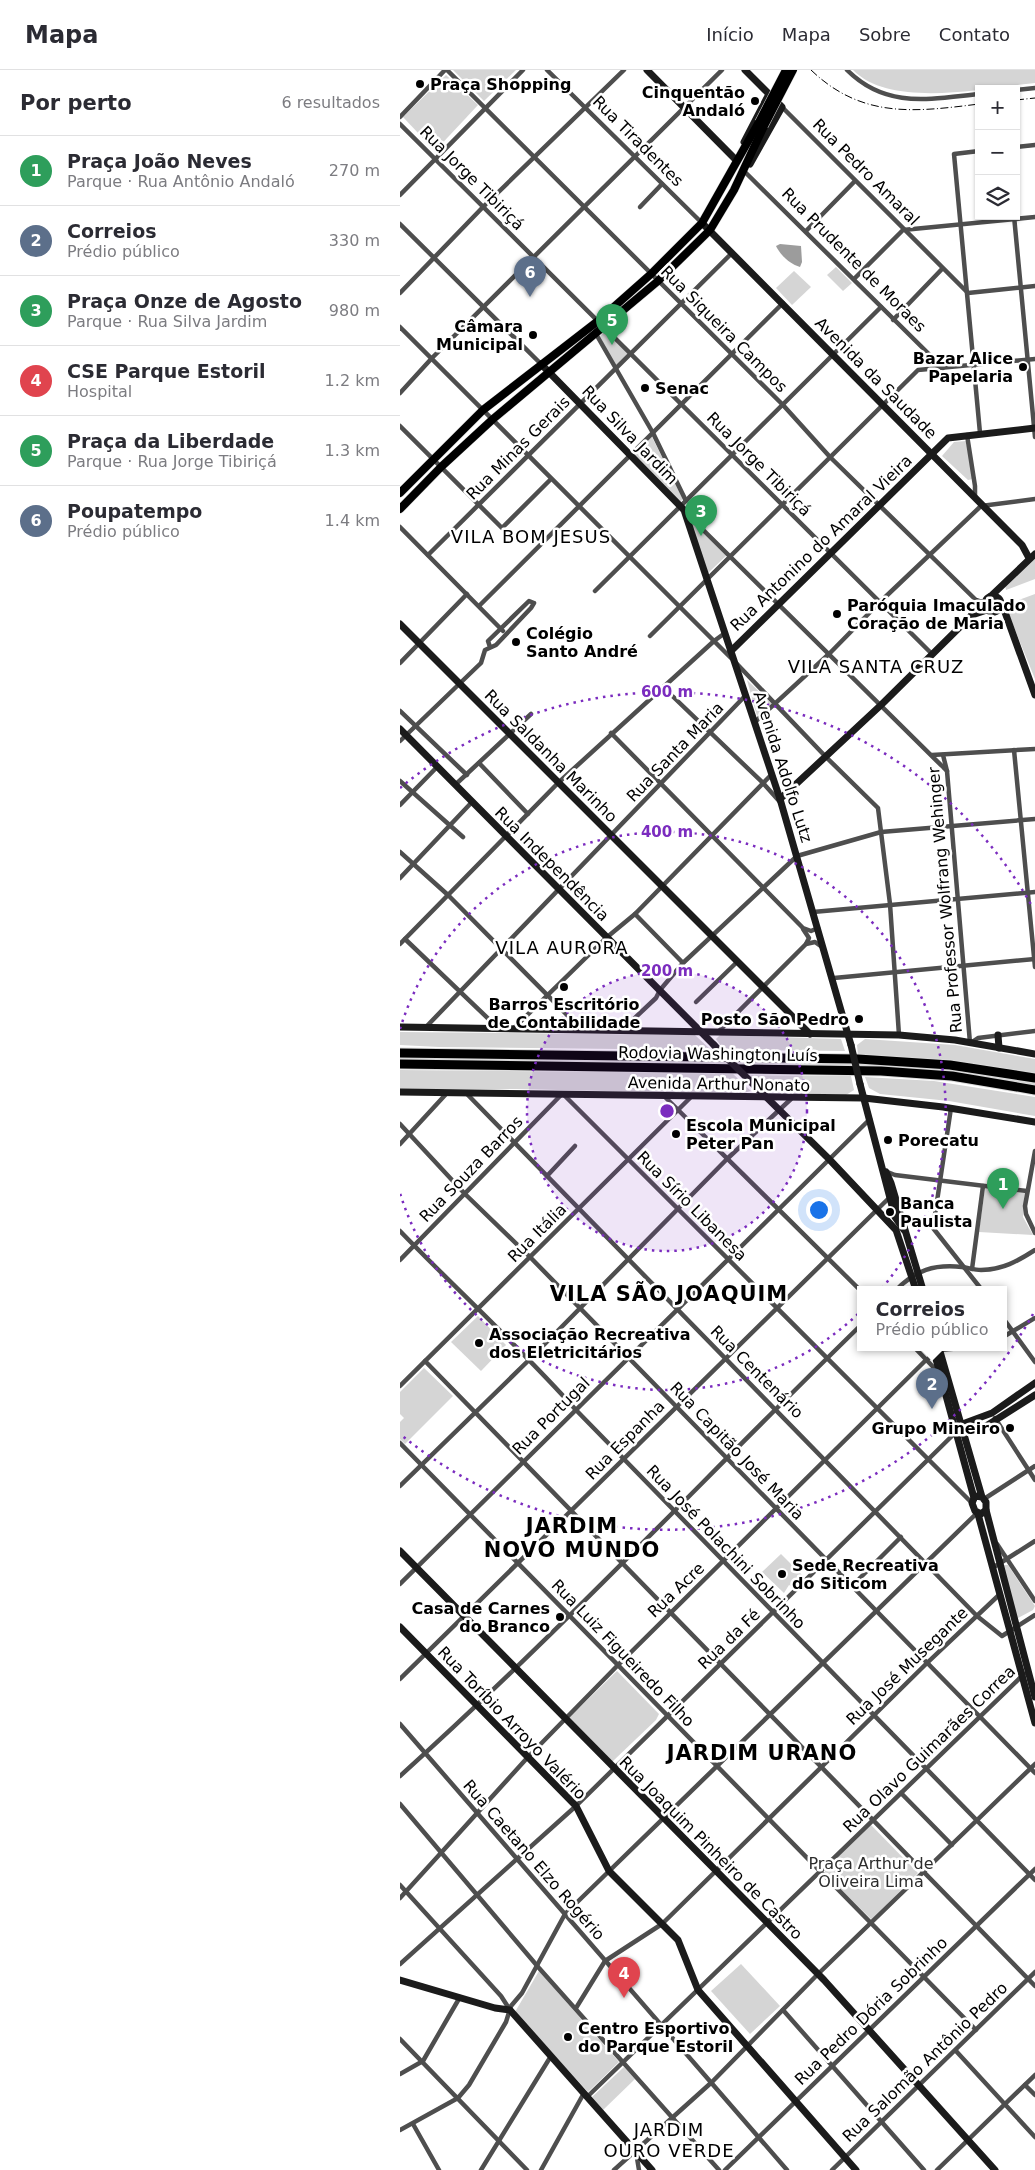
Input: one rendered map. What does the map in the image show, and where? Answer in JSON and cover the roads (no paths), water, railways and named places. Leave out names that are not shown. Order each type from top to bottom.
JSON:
[{"type":"highway","name":"Rodovia Washington Luís","points":[[400,1053],[858,1058],[950,1064],[1035,1078]]},
{"type":"highway","name":"Rodovia Washington Luís","points":[[400,1064],[881,1071],[952,1076],[1035,1090]]},
{"type":"main road","points":[[400,509],[441,467],[493,419],[658,281],[710,230],[734,190],[786,70]]},
{"type":"main road","points":[[400,493],[483,410],[598,321],[652,274],[702,223],[724,183],[762,124],[793,70]]},
{"type":"street","name":"Rua Siqueira Campos","points":[[446,70],[682,303],[830,457],[931,555],[991,600]]},
{"type":"street","points":[[400,117],[446,70]]},
{"type":"street","points":[[400,195],[523,70]]},
{"type":"street","name":"Rua Tiradentes","points":[[547,70],[634,158],[710,230]]},
{"type":"street","points":[[400,293],[436,258],[483,207],[624,70]]},
{"type":"street","points":[[647,70],[735,159]]},
{"type":"street","points":[[400,394],[432,358],[722,70]]},
{"type":"street","name":"Rua Pedro Amaral","points":[[745,70],[942,269],[968,292]]},
{"type":"street","points":[[847,70],[875,91],[901,99],[918,100],[975,94]]},
{"type":"street","points":[[1020,90],[1035,88]]},
{"type":"street","points":[[724,183],[769,94]]},
{"type":"street","points":[[734,190],[782,107]]},
{"type":"street","name":"Rua Jorge Tibiriçá","points":[[400,124],[931,653]]},
{"type":"street","points":[[1020,147],[1035,145]]},
{"type":"street","points":[[975,151],[954,154],[980,433]]},
{"type":"street","name":"Rua Prudente de Moraes","points":[[745,172],[943,368]]},
{"type":"street","points":[[806,231],[855,181]]},
{"type":"street","points":[[640,207],[662,184]]},
{"type":"street","points":[[1020,218],[1035,217]]},
{"type":"street","points":[[854,279],[903,230],[999,220]]},
{"type":"street","points":[[1014,220],[1035,437]]},
{"type":"street","name":"Rua Silva Jardim","points":[[400,224],[947,771]]},
{"type":"street","name":"Avenida da Saudade","points":[[710,230],[1032,556]]},
{"type":"street","name":"Rua Minas Gerais","points":[[428,555],[733,253]]},
{"type":"street","points":[[893,320],[942,269]]},
{"type":"street","points":[[959,284],[966,276]]},
{"type":"street","points":[[968,292],[1035,286]]},
{"type":"street","points":[[479,606],[783,303]]},
{"type":"street","points":[[595,591],[682,508],[686,501],[881,307]]},
{"type":"street","points":[[400,327],[680,606],[826,758],[878,808],[890,904],[899,1036]]},
{"type":"street","points":[[596,334],[614,370],[653,433],[686,501]]},
{"type":"street","points":[[650,636],[918,370],[1035,359]]},
{"type":"street","points":[[400,426],[502,528],[551,479]]},
{"type":"street","name":"Rua Antonino do Amaral Vieira","points":[[731,651],[948,438],[966,434],[1035,428]]},
{"type":"street","points":[[966,434],[975,486],[974,499]]},
{"type":"street","points":[[756,721],[830,654],[880,602],[981,506],[1035,499]]},
{"type":"street","name":"Avenida Adolfo Lutz","points":[[682,508],[745,696],[756,721],[781,801],[823,948],[834,978],[860,1084],[884,1170]]},
{"type":"street","points":[[400,527],[505,634]]},
{"type":"street","name":"Avenida da Saudade","points":[[1022,545],[1035,550]]},
{"type":"street","points":[[663,687],[781,801],[881,705],[931,653],[991,600],[1004,583],[1032,556]]},
{"type":"street","points":[[400,663],[467,594]]},
{"type":"street","points":[[972,615],[998,611],[991,600]]},
{"type":"street","points":[[990,612],[991,600]]},
{"type":"street","points":[[991,600],[1009,628],[1035,695]]},
{"type":"street","points":[[402,735],[481,663],[485,650],[496,644],[534,602],[529,601],[488,641],[490,647]]},
{"type":"street","points":[[990,612],[1009,628]]},
{"type":"street","points":[[517,613],[521,618]]},
{"type":"street","points":[[507,623],[512,627]]},
{"type":"street","name":"Rua Saldanha Marinho","points":[[400,624],[810,1034]]},
{"type":"street","points":[[400,944],[558,783],[714,641],[725,634]]},
{"type":"street","name":"Rua Santa Maria","points":[[426,1027],[612,837],[745,696]]},
{"type":"street","points":[[400,711],[467,775]]},
{"type":"street","points":[[455,785],[531,714]]},
{"type":"street","points":[[611,733],[764,886],[809,938],[806,944],[719,1031]]},
{"type":"street","name":"Rua Independência","points":[[402,735],[437,767],[829,1159],[876,1210],[900,1230]]},
{"type":"street","points":[[932,755],[1035,748]]},
{"type":"street","points":[[1014,750],[1035,967]]},
{"type":"street","name":"Rua Professor Wolfrang Wehinger","points":[[943,755],[947,771],[970,1043]]},
{"type":"street","points":[[479,763],[528,814]]},
{"type":"street","points":[[400,805],[437,767]]},
{"type":"street","points":[[514,1028],[606,938],[634,914],[772,774]]},
{"type":"street","points":[[400,780],[463,837]]},
{"type":"street","points":[[400,878],[472,802]]},
{"type":"street","points":[[405,939],[461,991],[491,1025],[498,1028],[622,1030],[631,1026],[683,963],[797,856],[881,832],[1035,819]]},
{"type":"street","points":[[400,852],[448,895],[581,1030]]},
{"type":"street","points":[[813,912],[1035,892]]},
{"type":"street","points":[[634,914],[683,963]]},
{"type":"street","points":[[802,928],[811,931],[818,928]]},
{"type":"street","points":[[806,944],[815,942],[823,948]]},
{"type":"street","points":[[834,978],[1035,959]]},
{"type":"street","points":[[696,1002],[737,962]]},
{"type":"street","points":[[434,1019],[436,1028]]},
{"type":"street","points":[[402,1025],[436,1028],[491,1025]]},
{"type":"street","points":[[631,1026],[700,1031],[899,1036],[970,1043],[1035,1054]]},
{"type":"street","points":[[970,1043],[978,1038],[1035,1031]]},
{"type":"street","points":[[998,1035],[999,1048]]},
{"type":"street","name":"Avenida Arthur Nonato","points":[[400,1092],[791,1099],[864,1098],[951,1108],[1035,1122]]},
{"type":"street","points":[[400,1144],[447,1093]]},
{"type":"street","name":"Rua Centenário","points":[[467,1094],[977,1616],[998,1635],[1006,1635],[1014,1629]]},
{"type":"street","name":"Rua Souza Barros","points":[[400,1260],[514,1143],[563,1096]]},
{"type":"street","name":"Rua Sírio Libanesa","points":[[563,1096],[628,1158],[927,1459],[973,1500]]},
{"type":"street","points":[[665,1097],[857,1287]]},
{"type":"street","name":"Rua Itália","points":[[400,1386],[691,1097]]},
{"type":"street","points":[[400,1486],[530,1359],[727,1159],[791,1099]]},
{"type":"street","points":[[951,1108],[933,1228],[979,1286]]},
{"type":"street","name":"Rua Portugal","points":[[400,1584],[870,1119]]},
{"type":"street","name":"Rua Capitão José Maria","points":[[400,1124],[465,1194],[530,1257],[1035,1774]]},
{"type":"street","points":[[547,1176],[574,1146]]},
{"type":"street","points":[[1035,1151],[1027,1191],[1026,1214],[1035,1233]]},
{"type":"street","points":[[884,1170],[895,1175],[1027,1191]]},
{"type":"street","points":[[884,1170],[894,1217],[921,1286]]},
{"type":"street","points":[[884,1170],[891,1183],[900,1230]]},
{"type":"street","points":[[972,1269],[983,1186]]},
{"type":"street","name":"Rua Espanha","points":[[400,1679],[889,1198]]},
{"type":"street","name":"Rua José Polachini Sobrinho","points":[[400,1231],[477,1310],[530,1359],[576,1410],[1035,1880]]},
{"type":"street","points":[[901,1286],[915,1274],[932,1267],[980,1270],[1008,1266],[1035,1250]]},
{"type":"street","points":[[915,1274],[916,1286]]},
{"type":"street","points":[[1007,1335],[1035,1318]]},
{"type":"street","points":[[1007,1323],[1035,1362]]},
{"type":"street","points":[[400,1776],[516,1669],[675,1512],[775,1408],[857,1329]]},
{"type":"street","points":[[918,1351],[940,1374]]},
{"type":"street","name":"Rua Acre","points":[[400,1898],[441,1851],[565,1719],[934,1351]]},
{"type":"street","points":[[936,1351],[940,1374],[983,1498],[992,1537],[1001,1594],[1014,1629]]},
{"type":"street","points":[[937,1351],[958,1429],[973,1500],[996,1566],[1026,1673],[1035,1697]]},
{"type":"street","points":[[425,1361],[1035,1986]]},
{"type":"street","points":[[958,1429],[992,1413],[1035,1383]]},
{"type":"street","points":[[958,1429],[978,1430],[1035,1395]]},
{"type":"street","points":[[992,1413],[1035,1480]]},
{"type":"street","name":"Rua da Fé","points":[[400,1964],[576,1806],[958,1429]]},
{"type":"street","name":"Rua Luiz Figueiredo Filho","points":[[400,1443],[976,2030]]},
{"type":"street","points":[[973,1500],[977,1496],[983,1498],[1035,1466]]},
{"type":"street","points":[[400,2130],[458,2098],[469,2085],[565,1914],[978,1513],[983,1514],[986,1510]]},
{"type":"street","points":[[852,1586],[901,1537]]},
{"type":"street","points":[[992,1537],[1035,1601]]},
{"type":"street","points":[[996,1566],[1035,1541]]},
{"type":"street","name":"Rua Joaquim Pinheiro de Castro","points":[[400,1551],[870,2030],[995,2170]]},
{"type":"street","name":"Rua José Musegante","points":[[576,2008],[605,1961],[662,1924],[927,1663],[1001,1594]]},
{"type":"street","points":[[1014,1629],[1035,1615]]},
{"type":"street","name":"Rua Toríbio Arroyo Valério","points":[[400,1627],[576,1806],[610,1871],[678,1940],[698,1990],[856,2170]]},
{"type":"street","name":"Rua Olavo Guimarães Correa","points":[[541,2170],[586,2095],[662,2026],[1026,1673]]},
{"type":"street","points":[[1031,1683],[1035,1723]]},
{"type":"street","name":"Rua Caetano Elzo Rogério","points":[[400,1724],[787,2170]]},
{"type":"street","points":[[614,2170],[712,2082],[817,1975],[1035,1764]]},
{"type":"street","points":[[901,1793],[952,1845]]},
{"type":"street","points":[[400,1804],[537,1964],[719,2170]]},
{"type":"street","name":"Rua Pedro Dória Sobrinho","points":[[725,2170],[1035,1869]]},
{"type":"street","points":[[400,1884],[501,1996],[510,2010],[652,2170]]},
{"type":"street","name":"Rua Salomão Antônio Pedro","points":[[832,2170],[1035,1972]]},
{"type":"street","points":[[400,1980],[510,2010]]},
{"type":"street","points":[[400,2074],[423,2061],[460,1997]]},
{"type":"street","points":[[783,2010],[924,2170]]},
{"type":"street","points":[[400,2039],[527,2170]]},
{"type":"street","points":[[956,2051],[1035,2137]]},
{"type":"street","points":[[481,2170],[552,2056]]},
{"type":"street","points":[[938,2170],[1035,2075]]},
{"type":"street","points":[[1025,2085],[1035,2095]]},
{"type":"street","points":[[413,2124],[439,2170]]},
{"type":"street","points":[[636,2151],[639,2170]]},
{"type":"railway","points":[[811,70],[830,86],[850,97],[870,104],[911,110],[975,104]]},
{"type":"railway","points":[[1020,100],[1035,98]]},
{"type":"place","name":"Praça Shopping","points":[[420,84]]},
{"type":"place","name":"Cinquentão Andaló","points":[[755,101]]},
{"type":"place","name":"Poupatempo","points":[[530,297]]},
{"type":"place","name":"Câmara Municipal","points":[[533,335]]},
{"type":"place","name":"Praça da Liberdade","points":[[612,345]]},
{"type":"place","name":"Bazar Alice Papelaria","points":[[1023,367]]},
{"type":"place","name":"Senac","points":[[645,388]]},
{"type":"place","name":"Praça Onze de Agosto","points":[[701,536]]},
{"type":"place","name":"Paróquia Imaculado Coração de Maria","points":[[837,614]]},
{"type":"place","name":"Colégio Santo André","points":[[516,642]]},
{"type":"place","name":"Barros Escritório de Contabilidade","points":[[564,987]]},
{"type":"place","name":"Posto São Pedro","points":[[859,1019]]},
{"type":"place","name":"Escola Municipal Peter Pan","points":[[676,1134]]},
{"type":"place","name":"Porecatu","points":[[888,1140]]},
{"type":"place","name":"Praça João Neves","points":[[1003,1209]]},
{"type":"place","name":"Banca Paulista","points":[[890,1212]]},
{"type":"place","name":"Associação Recreativa dos Eletricitários","points":[[479,1343]]},
{"type":"place","name":"Correios","points":[[932,1409]]},
{"type":"place","name":"Grupo Mineiro","points":[[1010,1428]]},
{"type":"place","name":"Sede Recreativa do Siticom","points":[[782,1574]]},
{"type":"place","name":"Casa de Carnes do Branco","points":[[560,1617]]},
{"type":"place","name":"CSE Parque Estoril","points":[[624,1998]]},
{"type":"place","name":"Centro Esportivo do Parque Estoril","points":[[568,2037]]},
{"type":"district","name":"VILA BOM JESUS","points":[[531,536]]},
{"type":"district","name":"VILA SANTA CRUZ","points":[[876,666]]},
{"type":"district","name":"VILA AURORA","points":[[562,947]]},
{"type":"district","name":"VILA SÃO JOAQUIM","points":[[669,1294]]},
{"type":"district","name":"JARDIM NOVO MUNDO","points":[[572,1538]]},
{"type":"district","name":"JARDIM URANO","points":[[762,1753]]},
{"type":"district","name":"JARDIM OURO VERDE","points":[[669,2139]]},
{"type":"park label","name":"Praça Arthur de Oliveira Lima","points":[[871,1872]]}]
